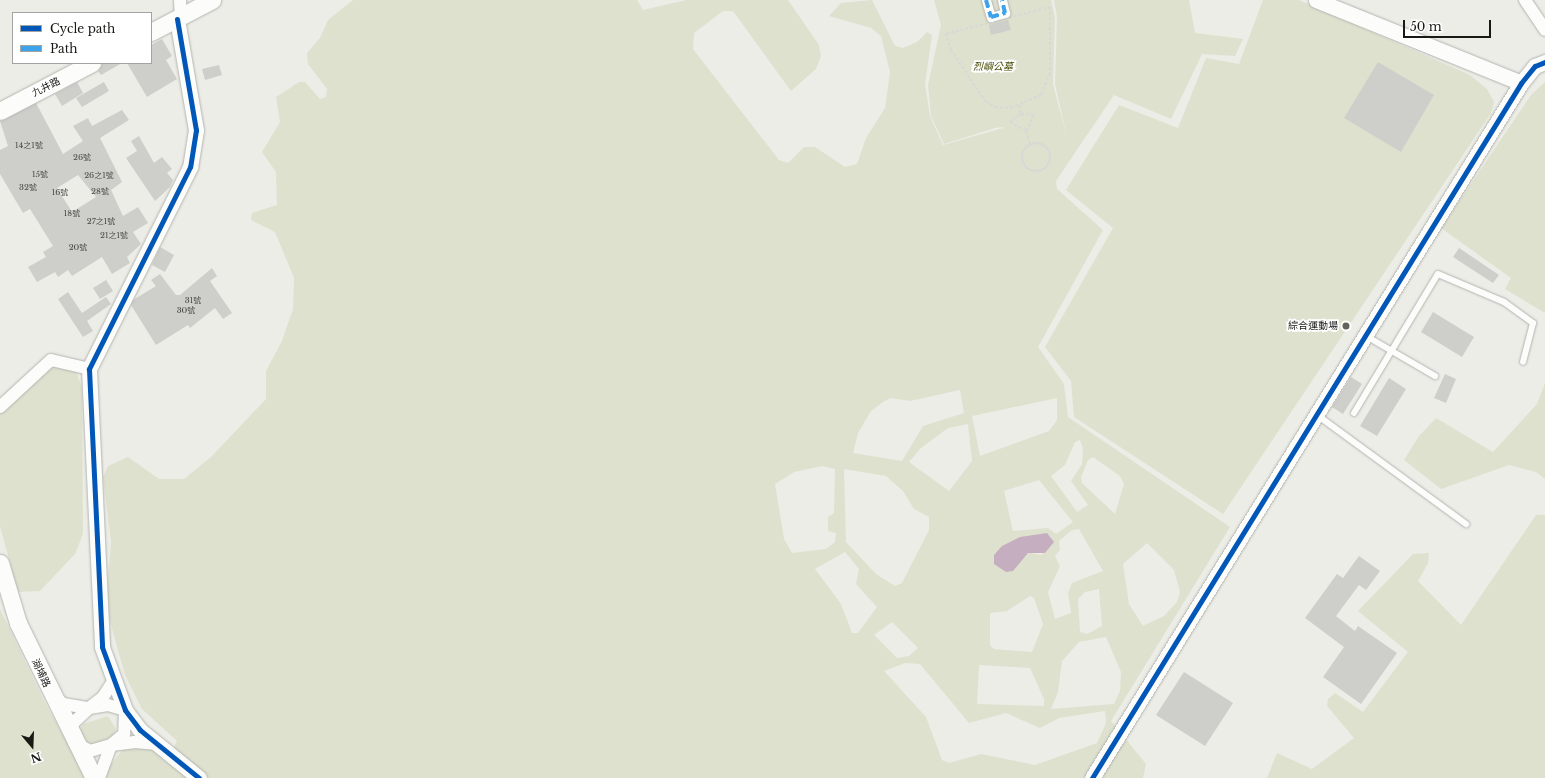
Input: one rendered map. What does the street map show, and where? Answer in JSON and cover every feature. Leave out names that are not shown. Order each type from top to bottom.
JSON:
[{"type":"main road","points":[[152,32],[212,0]]},
{"type":"main road","name":"九井路","points":[[0,111],[90,64]]},
{"type":"main road","name":"湖埔路","points":[[0,563],[18,623],[74,742],[94,778]]},
{"type":"street","points":[[180,0],[179,18],[196,130],[190,167],[89,369],[102,647],[125,710],[140,730],[199,778]]},
{"type":"street","points":[[986,0],[991,17],[1005,13],[1002,0]]},
{"type":"street","points":[[1316,0],[1521,83]]},
{"type":"street","points":[[1525,0],[1545,30]]},
{"type":"street","points":[[1092,778],[1364,335],[1521,83],[1535,66],[1545,62]]},
{"type":"street","points":[[0,407],[51,360],[89,369]]},
{"type":"street","points":[[114,680],[103,697],[72,724],[74,742],[90,751],[111,745],[134,742],[158,744]]},
{"type":"street","points":[[50,693],[63,704],[89,708],[108,705],[125,710]]},
{"type":"street","points":[[99,778],[111,745],[124,734],[125,710]]},
{"type":"lane","points":[[1354,413],[1438,274],[1504,302],[1533,323],[1523,362]]},
{"type":"lane","points":[[1364,335],[1435,376]]},
{"type":"lane","points":[[1316,414],[1466,524]]},
{"type":"path","points":[[1050,8],[1046,84],[1040,95],[1019,105],[997,108],[986,102],[951,50],[946,34],[1050,8]]},
{"type":"path","points":[[1019,105],[1021,114]]},
{"type":"path","points":[[1026,131],[1034,115],[1021,114],[1010,122],[1026,131],[1030,144]]},
{"type":"path","points":[[1039,143],[1049,151],[1050,159],[1043,170],[1030,170],[1023,164],[1023,150],[1030,144],[1039,143]]},
{"type":"green space","name":"烈嶼公墓","points":[[353,0],[637,0],[643,10],[686,0],[788,0],[819,45],[821,56],[816,69],[791,91],[733,11],[723,11],[694,33],[693,49],[779,160],[788,163],[804,147],[815,147],[845,167],[857,164],[866,138],[885,108],[890,72],[881,36],[871,28],[829,16],[841,3],[872,0],[895,46],[903,48],[917,42],[927,32],[932,35],[925,84],[930,116],[943,145],[1003,128],[1005,132],[1003,127],[995,128],[944,144],[931,116],[928,85],[941,25],[934,0],[1051,0],[1055,17],[1053,84],[1067,138],[1055,84],[1057,17],[1054,0],[1189,0],[1195,33],[1243,39],[1235,56],[1202,54],[1171,119],[1114,95],[1056,181],[1057,189],[1103,230],[1038,347],[1064,384],[1068,417],[1230,527],[1111,721],[1146,764],[1143,778],[0,778],[0,609],[46,705],[85,774],[105,772],[124,748],[151,747],[169,757],[177,741],[142,709],[125,675],[106,607],[111,542],[103,477],[108,466],[128,457],[159,479],[184,479],[211,457],[266,399],[266,371],[282,341],[293,309],[294,278],[275,232],[251,220],[252,213],[277,205],[276,172],[262,152],[280,122],[276,97],[299,82],[305,82],[320,99],[326,97],[327,89],[308,64],[307,53],[320,38],[328,20]],"holes":[[[960,390],[964,413],[923,426],[902,461],[853,453],[858,433],[871,411],[891,398],[910,401]],[[1057,398],[1057,420],[1049,431],[980,456],[972,416]],[[968,424],[972,461],[949,491],[909,462],[921,448],[948,428]],[[1080,440],[1083,449],[1082,464],[1071,481],[1088,505],[1077,512],[1051,476],[1065,465],[1075,442]],[[1093,457],[1120,476],[1124,484],[1115,514],[1082,483],[1081,477],[1088,460]],[[822,466],[835,469],[834,513],[828,517],[828,531],[836,533],[835,542],[826,549],[792,553],[784,539],[775,484],[794,472]],[[844,469],[886,476],[903,491],[914,509],[929,517],[929,530],[902,583],[895,586],[876,574],[846,542]],[[1039,480],[1073,522],[1056,534],[1048,528],[1013,531],[1004,491]],[[1079,529],[1103,571],[1072,583],[1068,593],[1071,613],[1055,619],[1048,592],[1060,566],[1055,556],[1060,550],[1059,541],[1072,530]],[[1147,543],[1174,570],[1180,592],[1177,602],[1164,616],[1143,626],[1129,604],[1123,564]],[[1002,546],[1045,553],[1040,555]],[[845,552],[859,569],[856,584],[877,607],[858,633],[852,633],[841,604],[815,569]],[[1099,589],[1102,626],[1087,634],[1080,632],[1078,599],[1085,592]],[[1030,596],[1034,598],[1043,624],[1032,652],[994,649],[990,645],[990,613],[1007,611]],[[892,622],[918,648],[909,656],[897,658],[874,635]],[[1106,637],[1121,672],[1120,691],[1114,704],[1051,709],[1058,692],[1062,661],[1079,642]],[[905,663],[920,664],[969,723],[1006,713],[1040,728],[1059,718],[1105,711],[1106,723],[1097,743],[1035,765],[981,754],[949,763],[942,760],[926,717],[884,671]],[[979,665],[1030,668],[1044,699],[1044,706],[977,704]]]},
{"type":"green space","points":[[1263,0],[1299,0],[1470,75],[1487,89],[1494,102],[1491,113],[1223,514],[1074,417],[1071,381],[1045,347],[1113,228],[1066,190],[1119,105],[1178,128],[1206,58],[1239,64]]},
{"type":"green space","points":[[1545,82],[1545,313],[1505,289],[1511,278],[1441,228],[1531,95]]},
{"type":"green space","points":[[57,362],[75,369],[82,388],[83,534],[75,554],[40,591],[18,592],[0,526],[0,405]]},
{"type":"green space","points":[[1545,383],[1545,479],[1536,472],[1509,465],[1441,489],[1404,460],[1419,436],[1436,418],[1493,452],[1537,404]]},
{"type":"green space","points":[[1536,515],[1545,515],[1545,778],[1267,778],[1277,753],[1312,769],[1354,738],[1327,706],[1328,699],[1335,693],[1363,712],[1408,652],[1358,611],[1413,554],[1429,553],[1428,563],[1418,581],[1461,625]]},
{"type":"green space","points":[[108,716],[116,729],[113,737],[88,746],[80,730],[83,724]]},
{"type":"shaded area","points":[[1047,533],[1054,542],[1045,553],[1028,553],[1013,571],[1006,572],[994,564],[994,555],[1002,546],[1020,537]]},
{"type":"building","points":[[1008,20],[1011,30],[991,35],[989,25]]},
{"type":"building","points":[[162,39],[172,56],[166,60],[177,79],[147,97],[128,64],[152,64],[152,44]]},
{"type":"building","points":[[1378,62],[1434,95],[1401,152],[1344,118]]},
{"type":"building","points":[[102,64],[120,64],[101,75],[98,71]]},
{"type":"building","points":[[219,65],[222,75],[205,80],[202,69]]},
{"type":"building","points":[[77,82],[83,93],[62,106],[55,94]]},
{"type":"building","points":[[104,82],[109,91],[82,107],[76,98]]},
{"type":"building","points":[[36,103],[63,154],[83,141],[73,126],[88,118],[92,126],[122,110],[129,120],[100,138],[122,182],[111,190],[123,216],[138,207],[148,223],[133,232],[141,244],[127,257],[130,263],[112,274],[102,257],[72,276],[68,270],[58,277],[55,272],[37,282],[28,267],[46,257],[43,252],[53,246],[30,209],[23,213],[0,174],[0,150],[8,146],[0,121]],"holes":[[[78,175],[96,197],[72,212],[57,188]]]},
{"type":"building","points":[[139,136],[154,163],[162,157],[172,169],[167,173],[173,180],[170,187],[155,201],[126,158],[137,151],[131,141]]},
{"type":"building","points":[[160,247],[174,255],[165,272],[152,265]]},
{"type":"building","points":[[1459,248],[1499,275],[1493,283],[1453,257]]},
{"type":"building","points":[[212,268],[217,276],[210,281],[232,313],[223,319],[215,308],[190,328],[188,325],[156,345],[131,305],[133,300],[156,286],[151,280],[160,274],[176,295],[180,295]]},
{"type":"building","points":[[106,280],[113,291],[100,299],[93,288]]},
{"type":"building","points":[[68,292],[82,313],[106,297],[111,304],[87,321],[93,331],[83,337],[58,299]]},
{"type":"building","points":[[1433,312],[1474,337],[1462,357],[1421,332]]},
{"type":"building","points":[[1445,374],[1456,379],[1446,403],[1434,398]]},
{"type":"building","points":[[1351,377],[1362,384],[1343,414],[1332,407]]},
{"type":"building","points":[[1389,378],[1406,389],[1377,436],[1360,426]]},
{"type":"building","points":[[1359,556],[1380,571],[1366,590],[1359,585],[1336,616],[1355,631],[1358,626],[1397,653],[1361,704],[1323,677],[1344,647],[1305,618],[1337,574],[1343,578]]},
{"type":"building","points":[[1184,672],[1233,703],[1205,746],[1156,715]]},
{"type":"marked path","points":[[986,0],[991,17],[1005,13],[1002,0]]},
{"type":"cycle path","points":[[177,19],[196,130],[190,167],[89,369],[102,647],[125,710],[140,730],[199,778]]},
{"type":"cycle path","points":[[1092,778],[1521,83],[1535,66],[1545,62]]},
{"type":"place","name":"綜合運動場","points":[[1346,326]]}]
